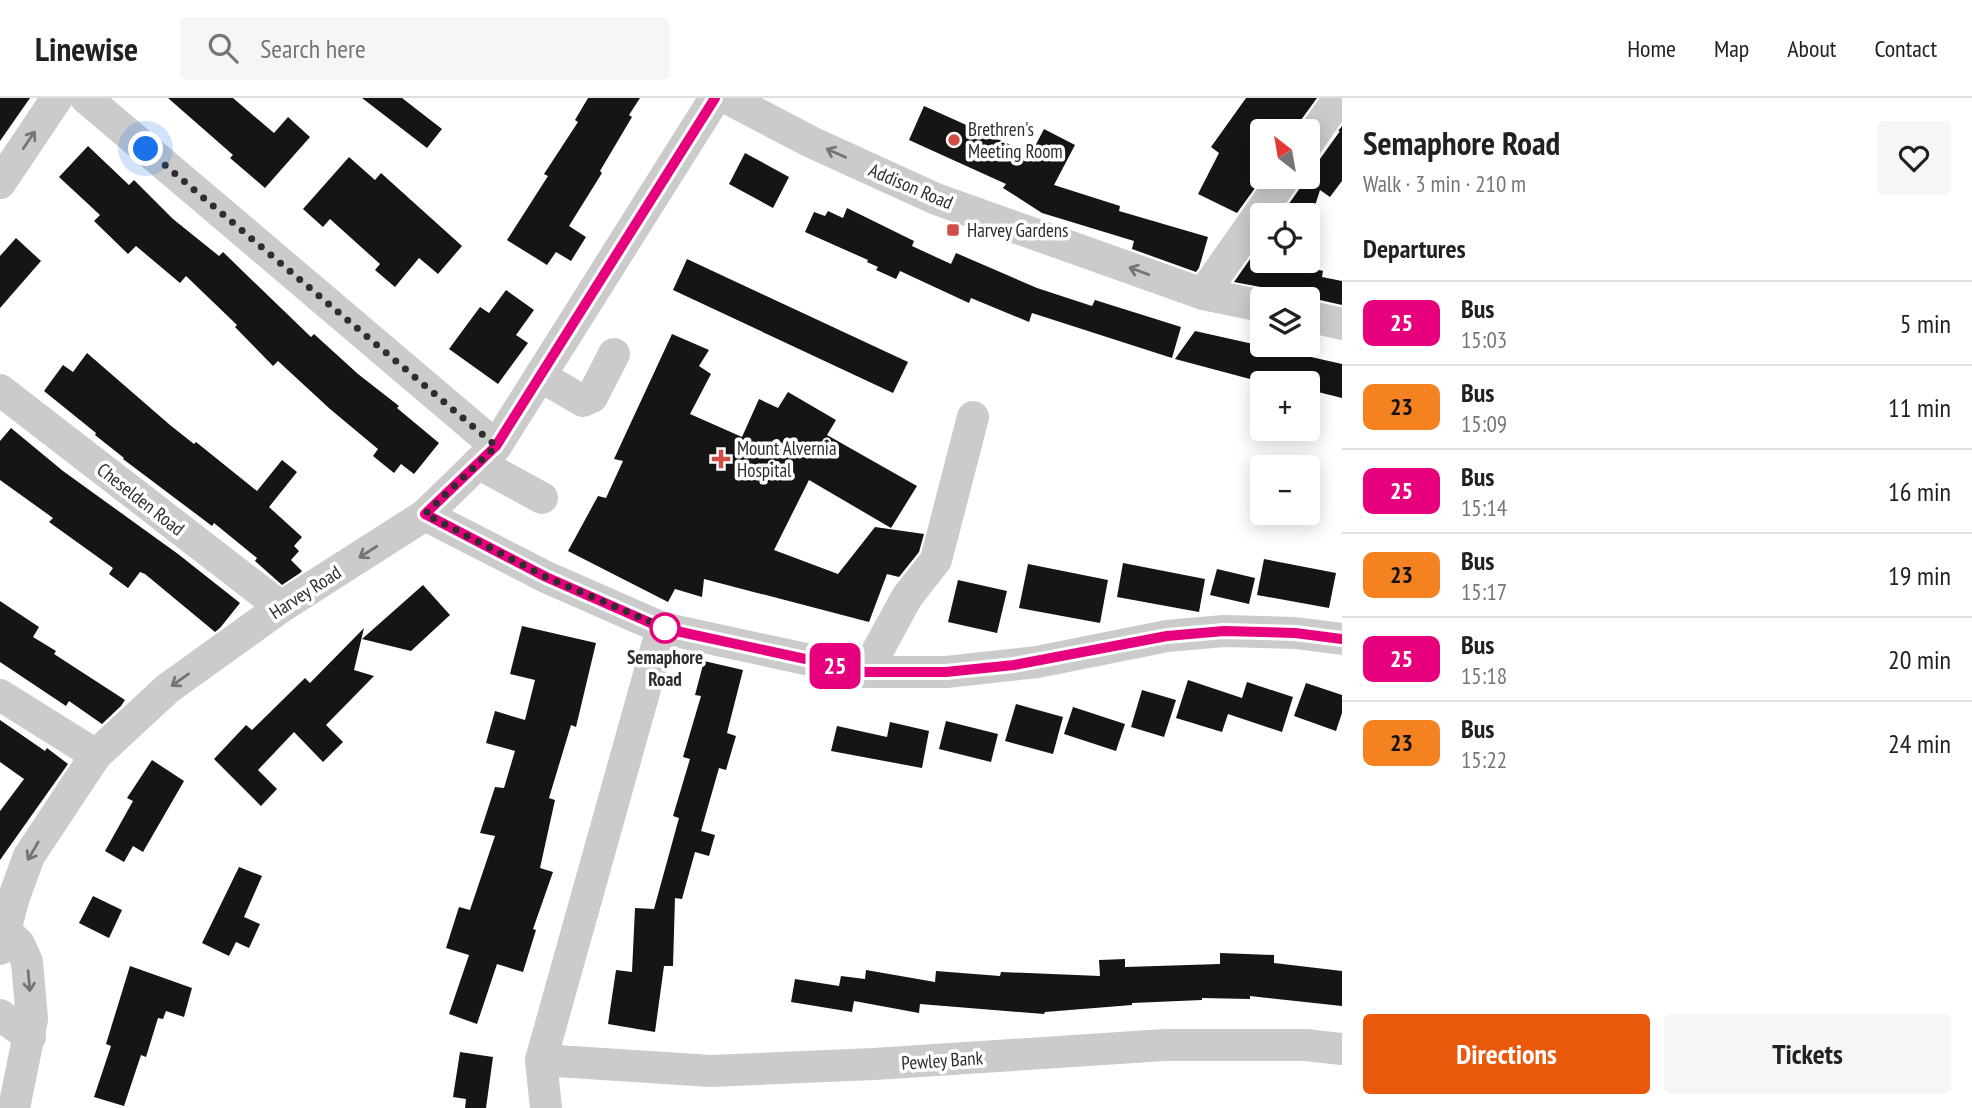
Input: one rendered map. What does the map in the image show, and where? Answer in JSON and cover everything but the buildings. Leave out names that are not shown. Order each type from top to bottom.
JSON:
[{"type":"street","points":[[0,183],[57,98]]},
{"type":"street","points":[[86,98],[487,455],[542,498]]},
{"type":"street","name":"Harvey Road","points":[[14,1108],[32,1019],[27,962],[19,944],[3,941],[14,897],[29,856],[96,755],[167,689],[281,607],[425,514],[487,455],[540,376],[715,98]]},
{"type":"street","name":"Addison Road","points":[[727,98],[811,142],[936,199],[1203,293],[1250,303]]},
{"type":"street","points":[[1320,125],[1339,98]]},
{"type":"street","points":[[1203,293],[1277,189]]},
{"type":"street","points":[[1320,319],[1342,324]]},
{"type":"street","points":[[540,376],[583,401],[592,397],[614,354]]},
{"type":"street","name":"Cheselden Road","points":[[0,390],[281,607]]},
{"type":"street","points":[[866,672],[907,597],[936,560],[974,417]]},
{"type":"street","points":[[425,514],[546,577],[662,628],[866,672],[946,672],[1011,665],[1167,636],[1224,631],[1295,633],[1342,639]]},
{"type":"street","points":[[546,1108],[541,1060],[662,628]]},
{"type":"street","points":[[0,695],[96,755]]},
{"type":"street","points":[[0,1015],[30,1037]]},
{"type":"street","name":"Pewley Bank","points":[[541,1060],[711,1071],[874,1064],[1165,1045],[1306,1045],[1342,1049]]},
{"type":"bus line","name":"25","points":[[715,98],[496,446],[425,514],[546,577],[662,628],[866,672],[946,672],[1014,665],[1167,636],[1224,631],[1295,633],[1342,639]]},
{"type":"place","name":"Brethren's Meeting Room","points":[[954,140]]},
{"type":"place","name":"Harvey Gardens","points":[[953,230]]},
{"type":"place","name":"Mount Alvernia Hospital","points":[[721,459]]},
{"type":"place","name":"Semaphore Road","points":[[665,628]]},
{"type":"route","points":[[146,149],[496,446],[425,514],[546,577],[665,628]]}]
